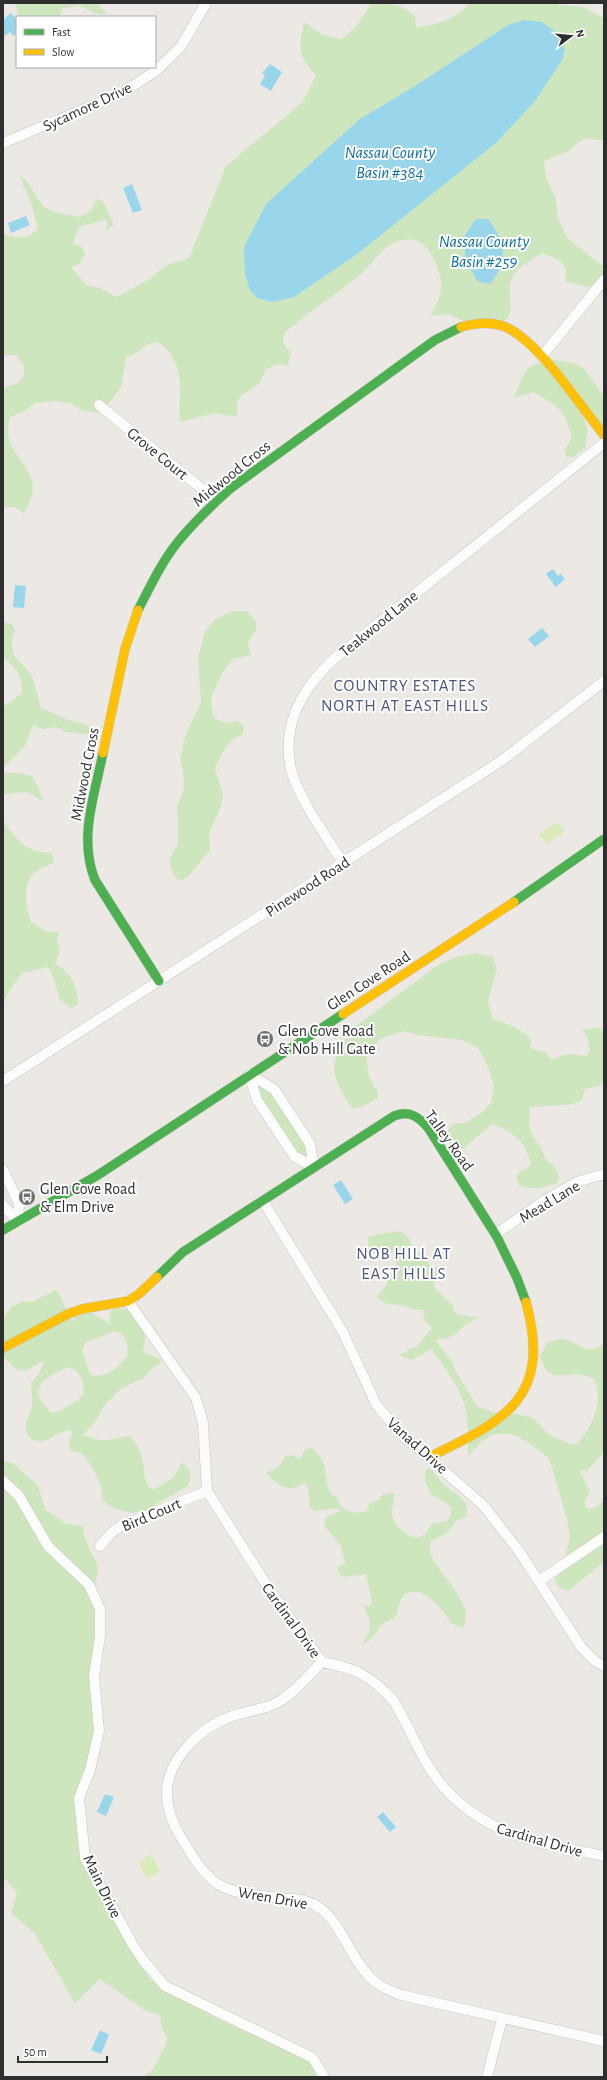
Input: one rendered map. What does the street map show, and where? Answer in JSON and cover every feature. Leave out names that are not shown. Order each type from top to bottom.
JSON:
[{"type":"street","name":"Sycamore Drive","points":[[3,143],[120,94],[156,71],[182,45],[206,3]]},
{"type":"street","points":[[542,356],[604,280]]},
{"type":"street","name":"Midwood Cross","points":[[159,981],[95,880],[87,856],[88,832],[116,686],[125,649],[136,613],[158,571],[176,544],[201,515],[250,474],[453,329],[478,322],[499,325],[527,340],[542,356],[604,435]]},
{"type":"street","name":"Grove Court","points":[[99,405],[216,501]]},
{"type":"street","name":"Teakwood Lane","points":[[343,863],[301,793],[292,770],[289,736],[296,707],[306,688],[317,674],[336,656],[604,443]]},
{"type":"street","name":"Pinewood Road","points":[[3,1081],[501,761],[604,681]]},
{"type":"street","name":"Glen Cove Road","points":[[3,1230],[115,1165],[249,1074],[546,881],[604,839]]},
{"type":"street","points":[[249,1074],[257,1100],[294,1156],[314,1167]]},
{"type":"street","points":[[249,1074],[274,1089],[310,1144],[314,1167]]},
{"type":"street","name":"Talley Road","points":[[128,1301],[140,1294],[183,1252],[394,1116],[402,1113],[409,1113],[420,1119],[434,1138],[496,1234],[517,1278],[531,1320],[535,1344],[531,1373],[521,1396],[506,1414],[485,1430],[428,1457]]},
{"type":"street","points":[[3,1170],[20,1203],[18,1222]]},
{"type":"street","name":"Mead Lane","points":[[496,1234],[542,1202],[577,1182],[604,1174]]},
{"type":"street","name":"Vanad Drive","points":[[263,1201],[343,1332],[376,1404],[399,1432],[483,1505],[519,1551],[582,1647],[595,1661],[604,1666]]},
{"type":"street","points":[[3,1205],[18,1222]]},
{"type":"street","points":[[3,1348],[68,1314],[82,1309],[128,1301]]},
{"type":"street","name":"Cardinal Drive","points":[[128,1301],[196,1398],[203,1423],[208,1491],[271,1592],[322,1662],[343,1665],[367,1676],[384,1689],[393,1700],[441,1784],[463,1807],[489,1825],[536,1842],[604,1856]]},
{"type":"street","name":"Main Drive","points":[[3,1481],[19,1496],[48,1546],[89,1585],[100,1609],[100,1636],[94,1676],[99,1731],[90,1770],[79,1798],[85,1858],[133,1945],[143,1960],[165,1986],[313,2058],[324,2077]]},
{"type":"street","name":"Bird Court","points":[[100,1546],[111,1533],[121,1526],[208,1491]]},
{"type":"street","points":[[538,1581],[604,1537]]},
{"type":"street","name":"Wren Drive","points":[[322,1662],[280,1702],[226,1718],[210,1726],[183,1751],[172,1771],[166,1792],[168,1808],[178,1832],[198,1865],[217,1884],[236,1892],[301,1900],[321,1907],[335,1923],[367,1974],[382,1987],[401,1995],[604,2041]]},
{"type":"street","points":[[487,2077],[502,2019]]},
{"type":"green space","points":[[15,3],[97,3],[107,14],[97,14],[78,5],[62,9],[60,16],[19,16]]},
{"type":"green space","points":[[372,3],[390,4],[405,9],[415,16],[416,27],[423,27],[438,23],[453,17],[470,3],[557,3],[559,5],[583,7],[604,18],[604,141],[584,138],[569,151],[544,161],[546,178],[556,199],[558,218],[567,238],[604,267],[604,284],[586,287],[565,281],[566,275],[564,265],[557,259],[542,253],[521,267],[515,273],[510,285],[511,303],[509,315],[506,320],[468,323],[448,314],[430,316],[438,302],[441,290],[440,277],[435,262],[427,248],[419,242],[409,239],[396,242],[380,253],[354,280],[285,333],[283,338],[284,344],[291,351],[288,366],[279,364],[266,369],[259,384],[241,396],[237,402],[237,417],[215,413],[180,422],[180,378],[174,360],[166,349],[157,342],[148,344],[131,356],[126,357],[121,388],[108,404],[103,413],[80,410],[72,404],[56,401],[35,403],[25,411],[10,417],[8,429],[9,439],[12,447],[30,476],[33,485],[33,492],[24,514],[15,507],[3,507],[3,388],[18,383],[24,376],[24,366],[16,355],[3,355],[3,233],[12,237],[22,237],[35,232],[38,228],[30,200],[19,175],[28,183],[42,204],[55,212],[81,217],[92,209],[97,199],[103,201],[114,225],[108,229],[105,229],[108,224],[105,220],[79,227],[73,244],[81,247],[85,254],[78,265],[71,267],[86,285],[100,288],[117,297],[148,280],[167,265],[189,258],[226,166],[302,103],[316,75],[305,63],[301,51],[301,38],[304,22],[323,35],[342,39],[356,27]]},
{"type":"green space","points":[[556,360],[577,364],[585,370],[604,396],[604,426],[584,418],[588,430],[585,448],[573,457],[567,457],[564,451],[572,438],[563,415],[555,406],[534,392],[514,398],[524,375],[531,366]]},
{"type":"green space","points":[[232,611],[247,611],[256,622],[256,631],[248,642],[251,655],[233,659],[221,675],[211,697],[213,717],[225,723],[238,721],[244,726],[243,734],[229,743],[215,768],[223,795],[221,806],[209,833],[210,850],[187,878],[179,881],[173,874],[169,860],[178,844],[177,806],[183,793],[184,778],[180,759],[185,736],[201,702],[198,658],[205,631],[216,619]]},
{"type":"green space","points":[[4,622],[13,625],[15,631],[12,639],[13,654],[32,676],[41,708],[71,721],[85,724],[98,735],[65,732],[57,727],[43,729],[33,725],[25,746],[3,768],[3,705],[7,705],[22,693],[20,677],[3,657]]},
{"type":"green space","points":[[3,773],[20,773],[31,776],[38,787],[43,801],[27,792],[3,794]]},
{"type":"green space","points":[[3,822],[18,840],[28,848],[51,853],[54,858],[53,863],[36,871],[31,876],[28,882],[26,903],[31,922],[47,932],[60,932],[57,939],[60,951],[55,964],[66,971],[75,985],[78,1004],[71,1008],[60,1000],[53,977],[48,967],[22,973],[9,991],[3,1005]]},
{"type":"green space","points":[[557,822],[564,832],[546,844],[539,834]]},
{"type":"green space","points":[[476,953],[493,957],[497,969],[488,1002],[493,1019],[509,1025],[528,1036],[531,1040],[530,1048],[547,1053],[551,1060],[568,1054],[583,1056],[587,1055],[590,1050],[587,1038],[582,1030],[596,1027],[604,1031],[604,1080],[599,1086],[585,1089],[581,1101],[568,1105],[530,1107],[529,1125],[533,1137],[541,1148],[546,1160],[554,1166],[558,1173],[559,1179],[555,1184],[546,1187],[528,1188],[519,1185],[516,1176],[528,1168],[531,1164],[522,1143],[506,1130],[492,1124],[463,1149],[455,1149],[448,1142],[447,1131],[453,1124],[465,1123],[480,1114],[491,1103],[494,1086],[488,1067],[478,1048],[462,1040],[417,1035],[405,1031],[382,1038],[367,1052],[368,1073],[374,1087],[378,1091],[378,1098],[361,1107],[352,1108],[339,1087],[336,1078],[334,1069],[335,1061],[343,1042],[351,1030],[438,965],[456,957]]},
{"type":"green space","points":[[249,1074],[274,1089],[310,1144],[314,1167],[294,1156],[257,1100]]},
{"type":"green space","points":[[400,1231],[409,1238],[413,1250],[423,1255],[427,1259],[429,1265],[440,1268],[442,1273],[441,1277],[435,1279],[434,1287],[453,1306],[455,1313],[469,1317],[480,1316],[448,1338],[435,1340],[452,1361],[455,1370],[477,1406],[491,1412],[516,1414],[533,1418],[548,1434],[570,1444],[578,1443],[592,1421],[597,1405],[598,1396],[594,1379],[578,1374],[553,1374],[546,1369],[540,1356],[547,1343],[559,1339],[568,1340],[588,1349],[593,1349],[604,1343],[604,1452],[587,1471],[579,1470],[590,1491],[585,1501],[585,1506],[589,1509],[596,1507],[604,1500],[604,1562],[568,1591],[558,1587],[554,1577],[565,1557],[570,1537],[567,1519],[549,1458],[526,1441],[511,1434],[493,1434],[481,1442],[468,1456],[468,1423],[464,1403],[457,1387],[447,1371],[431,1349],[412,1360],[399,1355],[417,1346],[432,1328],[425,1321],[423,1310],[416,1310],[401,1305],[382,1302],[377,1296],[386,1286],[390,1275],[395,1271],[397,1256],[393,1252],[377,1254],[370,1251],[368,1242],[369,1236]]},
{"type":"green space","points":[[55,1290],[61,1297],[67,1313],[73,1322],[77,1314],[93,1313],[111,1325],[109,1317],[111,1310],[116,1307],[130,1311],[139,1320],[145,1336],[143,1352],[160,1359],[161,1363],[154,1367],[142,1379],[122,1388],[104,1406],[95,1422],[83,1435],[99,1440],[111,1440],[124,1436],[130,1436],[140,1451],[145,1479],[151,1489],[155,1489],[174,1477],[180,1465],[183,1463],[190,1471],[188,1486],[144,1511],[132,1513],[115,1509],[103,1501],[99,1481],[89,1463],[80,1452],[72,1451],[69,1448],[69,1440],[72,1436],[71,1430],[63,1431],[47,1440],[41,1441],[34,1440],[27,1434],[25,1426],[31,1410],[31,1383],[39,1374],[44,1361],[24,1371],[17,1370],[3,1357],[3,1320],[11,1307],[22,1301],[32,1302]],"holes":[[[115,1331],[122,1334],[126,1340],[128,1355],[109,1373],[94,1376],[89,1372],[82,1350],[85,1343]],[[69,1367],[76,1371],[81,1377],[84,1393],[76,1402],[58,1412],[49,1412],[39,1396],[38,1391],[40,1386],[48,1377]]]},
{"type":"green space","points":[[312,1448],[322,1460],[331,1494],[337,1498],[343,1508],[352,1512],[366,1511],[370,1503],[379,1500],[383,1494],[394,1493],[392,1508],[393,1519],[400,1529],[409,1536],[420,1537],[426,1533],[432,1524],[447,1521],[451,1515],[451,1509],[446,1503],[430,1493],[425,1480],[425,1471],[428,1468],[435,1473],[443,1484],[464,1501],[467,1511],[466,1517],[457,1520],[447,1533],[431,1541],[430,1547],[431,1555],[436,1564],[462,1602],[466,1620],[462,1628],[451,1623],[447,1616],[425,1595],[418,1592],[410,1592],[402,1597],[397,1615],[384,1623],[369,1641],[362,1644],[370,1629],[368,1616],[363,1605],[370,1606],[372,1603],[366,1574],[345,1577],[339,1574],[337,1570],[338,1566],[345,1564],[341,1546],[325,1527],[324,1521],[326,1517],[340,1511],[337,1508],[314,1511],[309,1506],[309,1494],[306,1482],[294,1488],[284,1487],[266,1473],[278,1467],[286,1456],[291,1455],[300,1459],[305,1449]]},
{"type":"green space","points":[[3,1461],[13,1463],[38,1486],[45,1509],[65,1523],[83,1526],[84,1535],[91,1553],[96,1560],[98,1570],[93,1593],[97,1600],[94,1676],[99,1731],[79,1798],[85,1858],[126,1939],[149,1978],[165,1990],[216,2018],[310,2061],[320,2077],[143,2077],[153,2069],[166,2044],[167,2037],[162,2029],[160,2015],[146,2011],[100,1979],[75,2003],[35,1934],[11,1913],[17,1893],[3,1876]]},
{"type":"green space","points":[[151,1854],[160,1872],[147,1879],[138,1862]]},
{"type":"water","points":[[11,13],[16,19],[16,34],[13,36],[10,32],[3,37],[3,20]]},
{"type":"water","name":"Nassau County Basin #384","points":[[524,20],[542,22],[557,33],[565,50],[562,60],[535,101],[497,142],[356,255],[294,297],[272,302],[257,298],[250,290],[245,274],[244,247],[266,204],[360,119],[415,86],[508,25]]},
{"type":"water","points":[[270,64],[282,72],[271,91],[260,84],[265,76],[262,73]]},
{"type":"water","points":[[132,184],[142,210],[133,213],[123,188]]},
{"type":"water","points":[[26,216],[30,225],[11,233],[8,223]]},
{"type":"water","name":"Nassau County Basin #259","points":[[476,219],[488,219],[499,235],[502,243],[503,251],[500,267],[490,284],[477,281],[465,258],[465,235]]},
{"type":"water","points":[[553,569],[558,576],[561,574],[565,579],[556,587],[546,574]]},
{"type":"water","points":[[15,585],[26,586],[24,608],[13,607]]},
{"type":"water","points":[[542,628],[549,636],[535,647],[528,639]]},
{"type":"water","points":[[341,1180],[353,1199],[345,1204],[333,1185]]},
{"type":"water","points":[[105,1794],[114,1797],[106,1816],[97,1812]]},
{"type":"water","points":[[383,1812],[396,1827],[390,1832],[377,1817]]},
{"type":"water","points":[[100,2030],[109,2035],[101,2054],[91,2050]]},
{"type":"traffic: fast","points":[[138,610],[151,584],[177,543],[203,514],[231,488],[435,340],[461,327]]},
{"type":"traffic: fast","points":[[103,753],[92,800],[88,832],[90,864],[95,880],[159,981]]},
{"type":"traffic: fast","points":[[514,902],[604,839]]},
{"type":"traffic: fast","points":[[3,1230],[98,1175],[343,1014]]},
{"type":"traffic: fast","points":[[157,1277],[183,1252],[394,1116],[409,1114],[418,1118],[429,1129],[497,1237],[517,1278],[526,1302]]},
{"type":"traffic: slow","points":[[461,327],[492,323],[503,326],[516,333],[544,358],[604,435]]},
{"type":"traffic: slow","points":[[103,753],[125,649],[138,610]]},
{"type":"traffic: slow","points":[[343,1014],[514,902]]},
{"type":"traffic: slow","points":[[3,1348],[68,1314],[82,1309],[128,1301],[139,1294],[157,1277]]},
{"type":"traffic: slow","points":[[429,1457],[480,1431],[500,1417],[516,1402],[527,1383],[533,1362],[532,1335],[526,1302]]},
{"type":"place","name":"Glen Cove Road & Nob Hill Gate","points":[[265,1039]]},
{"type":"place","name":"Glen Cove Road & Elm Drive","points":[[27,1197]]},
{"type":"district","name":"COUNTRY ESTATES NORTH AT EAST HILLS","points":[[405,695]]},
{"type":"district","name":"NOB HILL AT EAST HILLS","points":[[404,1263]]}]
